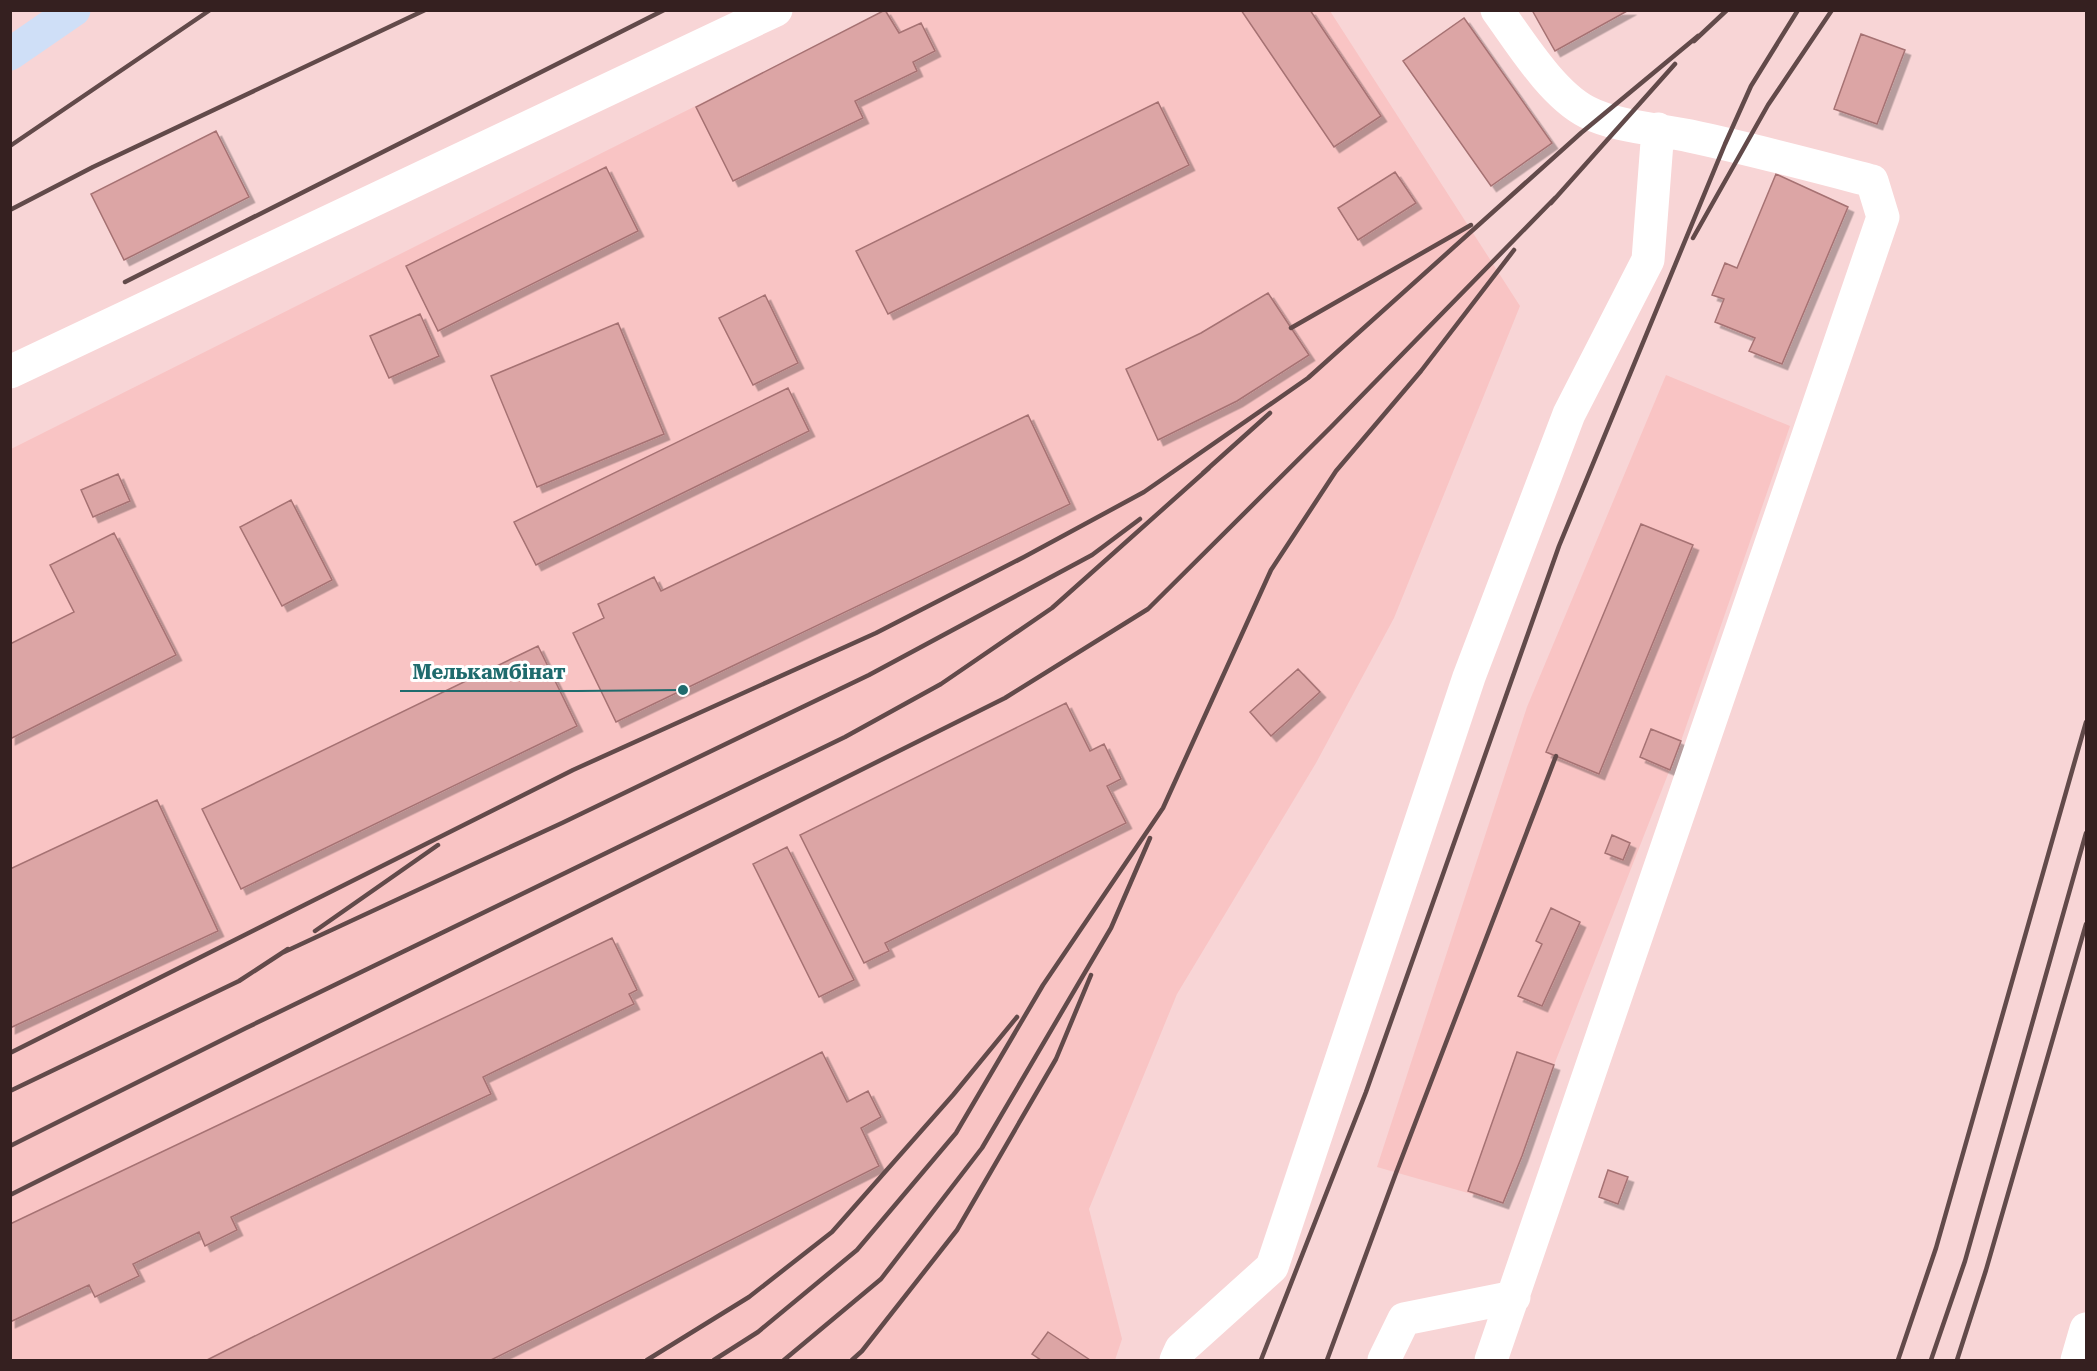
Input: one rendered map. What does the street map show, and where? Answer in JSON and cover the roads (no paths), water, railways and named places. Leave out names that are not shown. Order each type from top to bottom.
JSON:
[{"type":"main road","points":[[10,54],[74,10]]},
{"type":"street","points":[[10,372],[776,10]]},
{"type":"street","points":[[1491,1360],[1883,217],[1872,181],[1725,144],[1658,129],[1621,124],[1588,113],[1558,92],[1497,10]]},
{"type":"street","points":[[1176,1360],[1181,1349],[1272,1267],[1469,677],[1569,414],[1648,260],[1658,129]]},
{"type":"street","points":[[1384,1360],[1404,1318],[1514,1297]]},
{"type":"street","points":[[2077,1360],[2086,1329]]},
{"type":"railway","points":[[10,146],[210,10]]},
{"type":"railway","points":[[10,210],[93,167],[425,10]]},
{"type":"railway","points":[[125,282],[664,10]]},
{"type":"railway","points":[[1694,41],[1727,10]]},
{"type":"railway","points":[[1261,1360],[1366,1092],[1559,546],[1725,144],[1751,86],[1798,10]]},
{"type":"railway","points":[[1693,238],[1768,105],[1832,10]]},
{"type":"railway","points":[[10,1053],[573,770],[876,633],[1144,492],[1308,378],[1581,133],[1698,36]]},
{"type":"railway","points":[[1551,203],[1675,64]]},
{"type":"railway","points":[[10,1195],[1005,698],[1148,609],[1331,427],[1555,198]]},
{"type":"railway","points":[[1291,328],[1471,225]]},
{"type":"railway","points":[[714,1360],[758,1332],[857,1250],[956,1133],[1043,985],[1163,808],[1271,570],[1336,471],[1421,371],[1514,250]]},
{"type":"railway","points":[[1203,473],[1270,413]]},
{"type":"railway","points":[[10,1146],[246,1028],[845,737],[941,684],[1052,608],[1209,468]]},
{"type":"railway","points":[[282,953],[562,823],[869,675],[1092,555],[1140,519]]},
{"type":"railway","points":[[1898,1360],[1936,1248],[2086,722]]},
{"type":"railway","points":[[1327,1360],[1556,756]]},
{"type":"railway","points":[[1931,1360],[1965,1261],[2086,833]]},
{"type":"railway","points":[[784,1360],[881,1279],[982,1148],[1111,928],[1150,838]]},
{"type":"railway","points":[[315,931],[438,845]]},
{"type":"railway","points":[[1957,1360],[1986,1270],[2086,924]]},
{"type":"railway","points":[[10,1091],[239,981],[288,949]]},
{"type":"railway","points":[[852,1360],[862,1351],[957,1230],[1056,1059],[1091,975]]},
{"type":"railway","points":[[647,1360],[749,1297],[832,1232],[953,1095],[1017,1017]]},
{"type":"place","name":"Мелькамбінат","points":[[683,690]]}]
